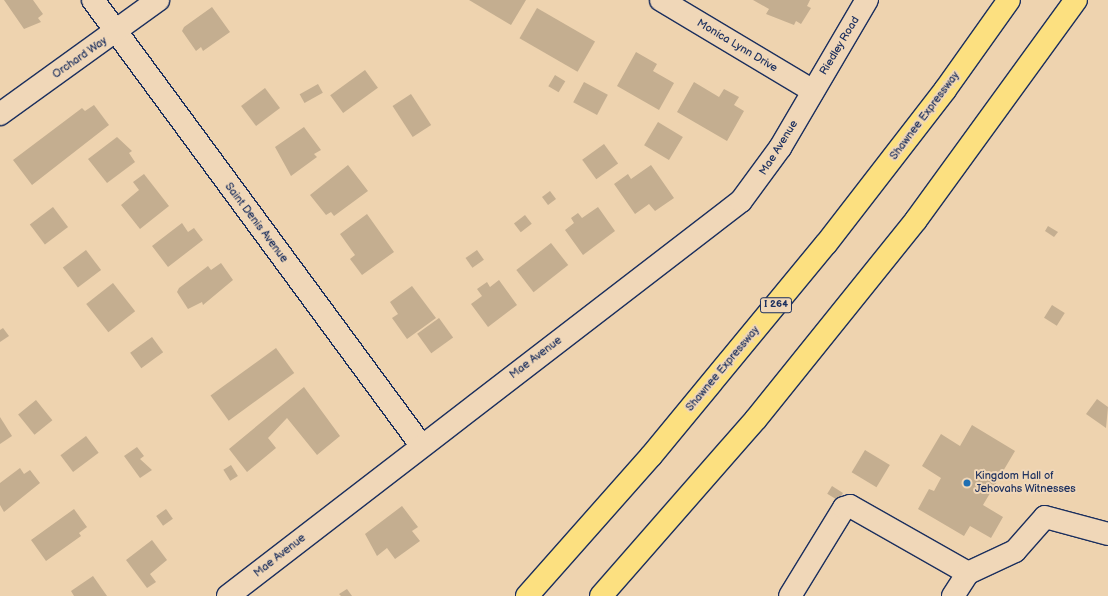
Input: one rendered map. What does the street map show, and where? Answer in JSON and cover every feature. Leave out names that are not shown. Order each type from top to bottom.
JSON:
[{"type":"highway","name":"Shawnee Expressway","points":[[527,596],[651,456],[826,244],[945,90],[1009,0]]},
{"type":"highway","points":[[601,596],[756,418],[916,220],[1076,0]]},
{"type":"street","name":"Saint Denis Avenue","points":[[93,0],[115,32],[421,445]]},
{"type":"street","name":"Orchard Way","points":[[0,114],[158,0]]},
{"type":"street","name":"Monica Lynn Drive","points":[[661,0],[813,91]]},
{"type":"street","name":"Riedley Road","points":[[813,91],[867,0]]},
{"type":"street","name":"Mae Avenue","points":[[228,596],[421,445],[741,201],[762,176],[813,91]]},
{"type":"street","points":[[790,596],[844,508],[850,506],[968,573]]},
{"type":"street","points":[[954,596],[968,573],[1015,550],[1045,517],[1108,534]]},
{"type":"building","points":[[4,0],[33,0],[43,14],[38,18],[41,22],[24,29]]},
{"type":"building","points":[[469,0],[526,0],[511,25]]},
{"type":"building","points":[[753,0],[810,0],[807,6],[811,8],[801,24],[796,21],[794,25],[766,14],[769,9]]},
{"type":"building","points":[[212,7],[230,32],[203,51],[201,47],[196,51],[182,31],[184,27]]},
{"type":"building","points":[[537,8],[595,42],[578,72],[520,38]]},
{"type":"building","points":[[636,52],[657,64],[653,71],[674,83],[659,110],[617,86]]},
{"type":"building","points":[[365,70],[378,88],[343,113],[330,95]]},
{"type":"building","points":[[555,75],[565,81],[559,92],[548,86]]},
{"type":"building","points":[[584,82],[608,95],[597,115],[573,102]]},
{"type":"building","points":[[694,82],[719,97],[724,89],[739,97],[734,105],[744,111],[727,141],[677,112]]},
{"type":"building","points":[[318,84],[323,93],[304,103],[300,94]]},
{"type":"building","points":[[265,88],[280,108],[256,126],[241,106]]},
{"type":"building","points":[[411,94],[431,125],[413,137],[393,106]]},
{"type":"building","points":[[94,105],[109,125],[32,185],[13,160],[82,108],[85,111]]},
{"type":"building","points":[[658,122],[683,137],[669,160],[644,145]]},
{"type":"building","points":[[304,127],[321,150],[314,154],[317,157],[291,176],[275,147]]},
{"type":"building","points":[[117,137],[132,151],[129,153],[135,162],[107,183],[88,159]]},
{"type":"building","points":[[604,144],[618,163],[596,179],[582,160]]},
{"type":"building","points":[[348,165],[368,191],[334,216],[331,212],[326,215],[310,195]]},
{"type":"building","points":[[651,165],[674,198],[655,211],[649,204],[635,214],[614,184],[628,174],[631,179]]},
{"type":"building","points":[[144,174],[169,206],[140,229],[121,205],[139,190],[133,182]]},
{"type":"building","points":[[550,191],[556,199],[548,205],[542,197]]},
{"type":"building","points":[[53,207],[68,227],[45,244],[30,224]]},
{"type":"building","points":[[598,207],[615,231],[583,255],[565,230],[574,223],[571,218],[578,213],[582,218]]},
{"type":"building","points":[[367,214],[394,252],[362,275],[350,259],[355,255],[340,234]]},
{"type":"building","points":[[525,215],[532,224],[521,232],[514,224]]},
{"type":"building","points":[[182,223],[188,232],[194,228],[203,240],[168,267],[152,246]]},
{"type":"building","points":[[1048,226],[1058,232],[1054,237],[1045,231]]},
{"type":"building","points":[[551,243],[568,265],[534,292],[516,270]]},
{"type":"building","points":[[86,250],[101,270],[78,287],[63,267]]},
{"type":"building","points":[[477,250],[484,260],[472,268],[466,258]]},
{"type":"building","points":[[221,263],[233,280],[203,305],[202,302],[188,309],[177,292],[179,288],[208,266],[211,270]]},
{"type":"building","points":[[499,280],[517,305],[488,327],[471,304],[482,296],[477,289],[487,282],[490,287]]},
{"type":"building","points":[[113,283],[135,311],[108,332],[86,304]]},
{"type":"building","points":[[412,286],[436,318],[407,339],[392,318],[398,314],[390,302]]},
{"type":"building","points":[[1052,305],[1065,313],[1057,326],[1044,318]]},
{"type":"building","points":[[439,318],[453,337],[431,353],[417,334]]},
{"type":"building","points":[[3,328],[9,336],[0,342],[0,330]]},
{"type":"building","points":[[152,337],[163,352],[141,368],[130,353]]},
{"type":"building","points":[[276,348],[294,373],[229,421],[210,396]]},
{"type":"building","points":[[304,387],[340,436],[317,455],[287,418],[268,438],[276,448],[247,472],[229,449]]},
{"type":"building","points":[[1097,399],[1108,407],[1106,428],[1086,414]]},
{"type":"building","points":[[36,400],[52,420],[34,435],[18,414]]},
{"type":"building","points":[[0,417],[12,436],[0,444]]},
{"type":"building","name":"Kingdom Hall of Jehovahs Witnesses","points":[[972,425],[1015,451],[983,505],[1003,517],[991,538],[970,526],[964,536],[918,509],[929,489],[934,491],[941,478],[922,466],[941,434],[960,446]]},
{"type":"building","points":[[86,436],[99,453],[73,472],[60,455]]},
{"type":"building","points":[[137,447],[144,456],[140,459],[152,470],[140,478],[124,456]]},
{"type":"building","points":[[865,450],[890,465],[876,487],[852,472]]},
{"type":"building","points":[[231,465],[238,476],[230,481],[223,470]]},
{"type":"building","points":[[20,468],[24,474],[30,470],[40,483],[4,512],[0,505],[0,483]]},
{"type":"building","points":[[832,486],[843,493],[838,501],[827,494]]},
{"type":"building","points":[[402,506],[418,527],[412,531],[420,541],[395,559],[387,548],[377,556],[365,534]]},
{"type":"building","points":[[74,509],[87,527],[79,533],[81,536],[46,561],[31,540]]},
{"type":"building","points":[[166,509],[173,519],[163,526],[156,516]]},
{"type":"building","points":[[152,540],[167,560],[150,574],[156,582],[147,588],[126,560]]},
{"type":"building","points":[[93,576],[107,596],[74,596],[71,591]]},
{"type":"building","points":[[347,589],[352,596],[341,596],[339,594]]},
{"type":"place","name":"Kingdom Hall of Jehovahs Witnesses","points":[[967,483]]}]
